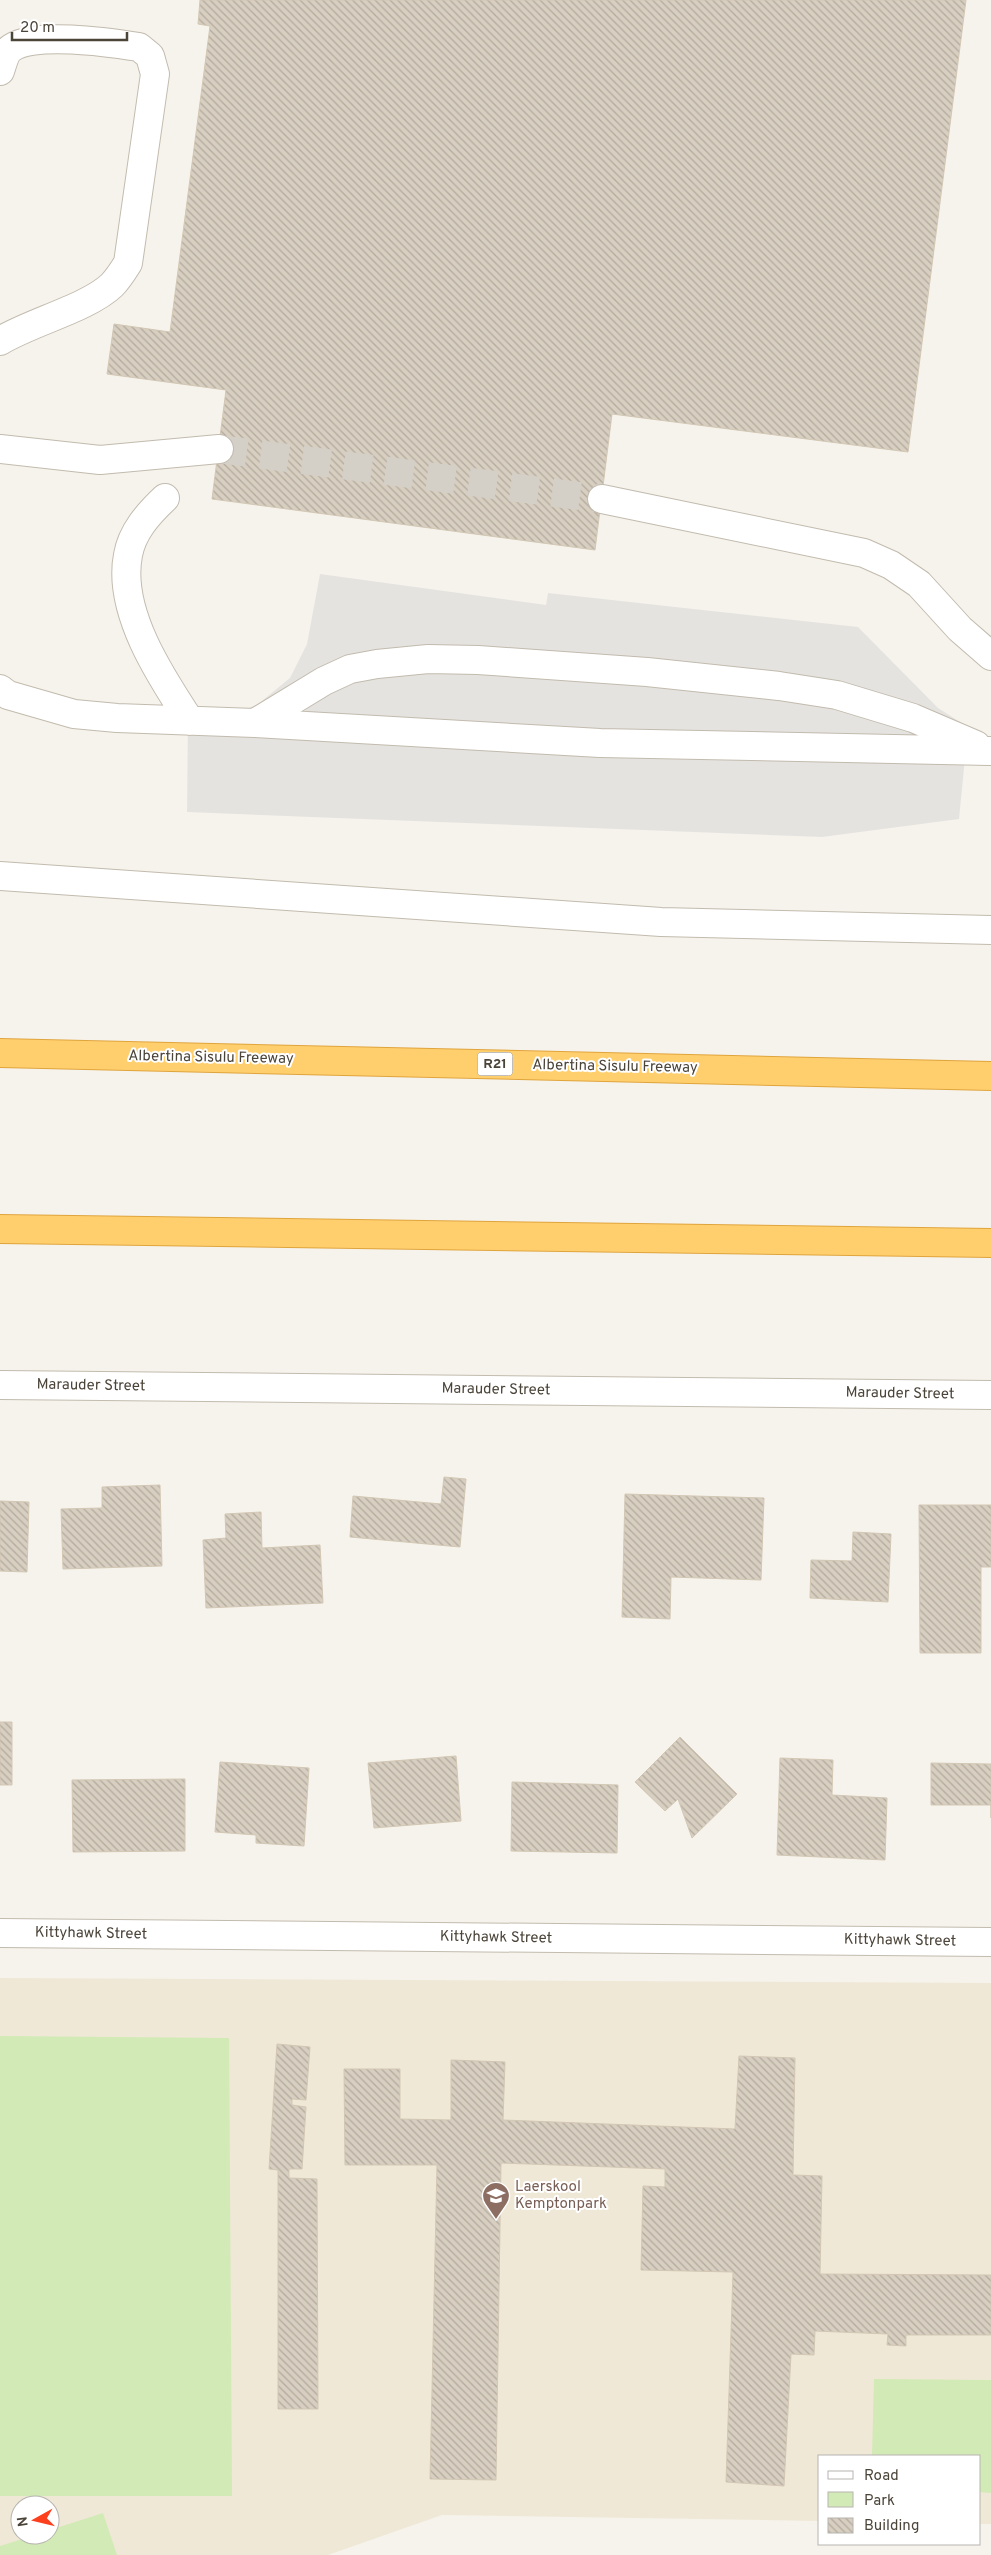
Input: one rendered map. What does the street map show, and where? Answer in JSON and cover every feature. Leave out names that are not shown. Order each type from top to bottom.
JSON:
[{"type":"highway","name":"Albertina Sisulu Freeway","points":[[0,1053],[991,1076]]},
{"type":"highway","points":[[0,1229],[991,1243]]},
{"type":"street","points":[[0,71],[9,50],[26,42],[44,38],[139,47],[150,56],[155,74],[128,264],[112,285],[99,295],[5,330]]},
{"type":"street","points":[[0,448],[100,460],[219,449]]},
{"type":"street","points":[[165,498],[149,514],[136,532],[128,556],[128,584],[134,619],[167,687],[190,721]]},
{"type":"street","points":[[602,499],[864,553],[891,564],[919,584],[960,630],[991,656]]},
{"type":"street","points":[[255,723],[324,681],[350,669],[377,664],[428,659],[478,660],[647,672],[837,695],[913,718],[990,751]]},
{"type":"street","points":[[0,689],[8,694],[74,714],[600,743],[990,751]]},
{"type":"street","points":[[0,876],[660,922],[991,930]]},
{"type":"street","name":"Marauder Street","points":[[0,1386],[991,1395]]},
{"type":"street","name":"Kittyhawk Street","points":[[0,1933],[991,1942]]},
{"type":"shaded area","points":[[320,574],[546,605],[548,593],[858,627],[938,708],[968,727],[959,819],[822,837],[187,812],[188,715],[234,713],[257,705],[290,678],[307,644]]},
{"type":"shaded area","name":"Laerskool Kemptonpark","points":[[0,1978],[991,1983],[991,2524],[981,2524],[981,2455],[818,2455],[818,2521],[442,2515],[328,2555],[0,2555]]},
{"type":"green space","points":[[0,2036],[229,2038],[232,2496],[0,2496]]},
{"type":"green space","points":[[874,2379],[991,2380],[991,2493],[981,2492],[981,2455],[872,2455]]},
{"type":"green space","points":[[103,2513],[117,2555],[0,2555],[0,2546],[10,2543],[10,2545],[60,2545],[60,2527]]},
{"type":"building","points":[[200,0],[966,0],[908,452],[612,414],[595,550],[212,499],[226,390],[107,374],[114,324],[170,332],[210,26],[198,24]]},
{"type":"building","points":[[444,1477],[466,1479],[460,1547],[350,1537],[353,1496],[441,1504]]},
{"type":"building","points":[[160,1485],[162,1566],[63,1569],[61,1509],[102,1508],[102,1487]]},
{"type":"building","points":[[625,1494],[764,1498],[761,1580],[671,1577],[670,1619],[622,1617]]},
{"type":"building","points":[[0,1501],[29,1502],[27,1572],[0,1571]]},
{"type":"building","points":[[919,1505],[991,1505],[991,1567],[981,1567],[981,1653],[920,1653]]},
{"type":"building","points":[[261,1512],[262,1548],[320,1545],[323,1603],[206,1608],[203,1540],[226,1538],[225,1514]]},
{"type":"building","points":[[853,1532],[891,1534],[888,1602],[810,1598],[811,1560],[852,1561]]},
{"type":"building","points":[[0,1722],[12,1722],[12,1785],[0,1785]]},
{"type":"building","points":[[680,1737],[737,1794],[692,1838],[678,1799],[665,1811],[635,1782]]},
{"type":"building","points":[[456,1756],[461,1821],[374,1828],[368,1763]]},
{"type":"building","points":[[780,1758],[833,1760],[832,1795],[887,1798],[885,1860],[777,1855]]},
{"type":"building","points":[[220,1762],[309,1768],[304,1846],[256,1843],[256,1835],[215,1832]]},
{"type":"building","points":[[931,1763],[991,1764],[991,1805],[931,1805]]},
{"type":"building","points":[[185,1779],[185,1851],[73,1852],[72,1780]]},
{"type":"building","points":[[512,1782],[618,1785],[617,1853],[511,1851]]},
{"type":"building","points":[[277,2044],[310,2047],[306,2100],[292,2099],[292,2105],[306,2107],[302,2169],[289,2169],[289,2178],[317,2179],[318,2409],[278,2409],[278,2170],[269,2169]]},
{"type":"building","points":[[739,2056],[795,2058],[793,2175],[822,2176],[820,2274],[991,2275],[991,2335],[906,2335],[906,2346],[887,2345],[888,2334],[815,2331],[814,2355],[791,2354],[784,2486],[726,2482],[733,2272],[641,2270],[643,2186],[665,2187],[665,2169],[501,2163],[496,2480],[430,2479],[437,2165],[345,2165],[344,2069],[400,2069],[400,2119],[451,2120],[451,2060],[505,2062],[503,2120],[735,2129]]},
{"type":"tunnel","points":[[219,449],[602,499]]},
{"type":"place","name":"Laerskool Kemptonpark","points":[[496,2220]]}]
